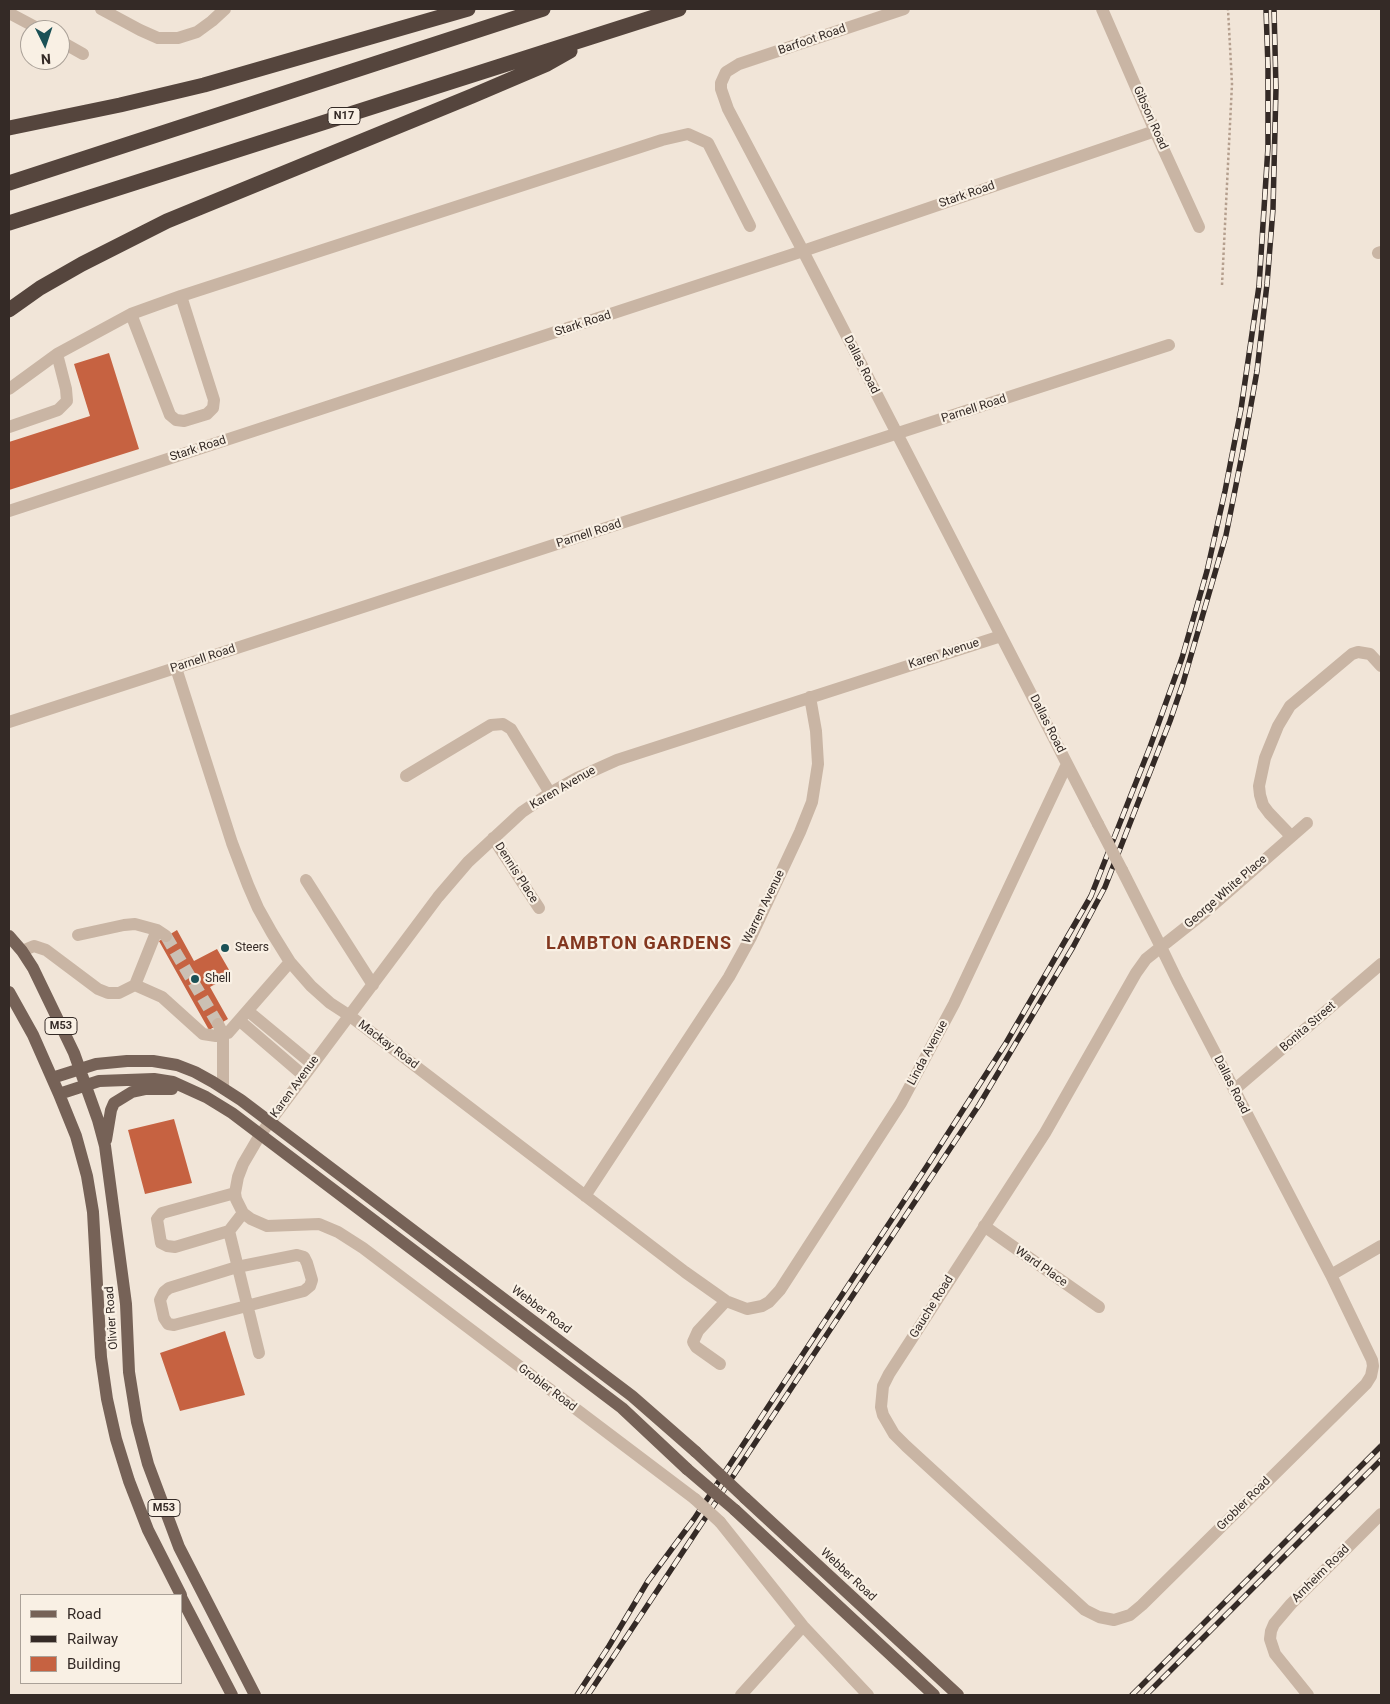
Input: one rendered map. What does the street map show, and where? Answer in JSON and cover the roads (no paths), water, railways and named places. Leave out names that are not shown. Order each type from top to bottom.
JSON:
[{"type":"highway","points":[[9,128],[204,85],[468,9]]},
{"type":"highway","points":[[9,183],[543,9]]},
{"type":"highway","name":"N17","points":[[9,222],[680,9]]},
{"type":"highway","points":[[9,310],[40,288],[82,264],[167,220],[547,64],[600,34]]},
{"type":"main road","name":"Olivier Road","points":[[9,936],[33,968],[81,1069],[105,1146],[126,1304],[129,1372],[148,1464],[179,1546],[255,1695]]},
{"type":"main road","name":"Olivier Road","points":[[9,992],[33,1035],[76,1136],[87,1176],[93,1212],[101,1357],[107,1399],[116,1439],[129,1481],[148,1530],[180,1594]]},
{"type":"main road","name":"Webber Road","points":[[52,1078],[96,1064],[153,1061],[177,1065],[196,1072],[223,1088],[632,1396],[696,1452],[958,1695]]},
{"type":"main road","points":[[59,1094],[99,1080],[154,1079],[173,1082],[206,1096],[232,1113],[622,1408],[934,1695]]},
{"type":"main road","points":[[105,1146],[110,1110],[114,1103],[132,1092],[161,1088],[206,1096]]},
{"type":"main road","name":"Olivier Road","points":[[182,1598],[232,1695]]},
{"type":"street","points":[[101,9],[158,38],[178,38],[197,32],[225,9]]},
{"type":"street","name":"Barfoot Road","points":[[723,77],[726,72],[738,64],[904,9]]},
{"type":"street","name":"Gibson Road","points":[[1102,9],[1199,227]]},
{"type":"street","points":[[9,13],[22,20]]},
{"type":"street","points":[[70,46],[84,54]]},
{"type":"street","name":"Dallas Road","points":[[723,77],[721,89],[728,109],[1331,1275],[1372,1360],[1372,1373]]},
{"type":"street","name":"Stark Road","points":[[9,511],[803,251],[1155,131]]},
{"type":"street","points":[[9,388],[57,354],[131,314],[181,296],[653,143],[688,134],[708,143],[750,226]]},
{"type":"street","points":[[131,314],[170,415],[176,420],[184,421],[207,414],[213,408],[214,400],[181,296]]},
{"type":"street","name":"Parnell Road","points":[[9,722],[1169,345]]},
{"type":"street","points":[[9,427],[58,410],[66,401],[66,389],[57,354]]},
{"type":"street","name":"Karen Avenue","points":[[260,1136],[438,897],[468,862],[493,838],[522,812],[550,793],[596,768],[626,757],[1001,636]]},
{"type":"street","points":[[1291,836],[1263,805],[1259,786],[1266,758],[1281,721],[1290,706],[1352,654],[1358,652],[1370,654],[1381,666]]},
{"type":"street","name":"Mackay Road","points":[[176,668],[232,843],[248,885],[267,925],[290,962],[311,986],[330,1003],[350,1016],[726,1302],[747,1309]]},
{"type":"street","name":"Warren Avenue","points":[[585,1196],[729,977],[751,936],[800,832],[812,802],[818,764],[816,731],[810,697]]},
{"type":"street","points":[[406,776],[492,725],[503,724],[511,729],[550,793]]},
{"type":"street","name":"Linda Avenue","points":[[747,1309],[770,1302],[780,1290],[901,1103],[954,1004],[1067,764]]},
{"type":"street","name":"George White Place","points":[[1161,947],[1204,913],[1307,823]]},
{"type":"street","name":"Dennis Place","points":[[493,838],[539,908]]},
{"type":"street","points":[[306,880],[373,985]]},
{"type":"street","points":[[22,951],[34,946],[46,950],[98,989],[108,994],[119,994],[135,985],[162,933],[135,924],[129,924],[78,935]]},
{"type":"street","name":"Gauche Road","points":[[1107,1619],[1085,1610],[906,1446],[894,1434],[883,1415],[882,1396],[883,1386],[889,1374],[1049,1125],[1136,973],[1146,959],[1161,947]]},
{"type":"street","points":[[220,1029],[228,1033],[290,962]]},
{"type":"street","name":"Bonita Street","points":[[1234,1090],[1381,964]]},
{"type":"street","points":[[135,985],[162,997],[203,1034],[216,1036],[220,1029]]},
{"type":"street","points":[[244,1016],[312,1064]]},
{"type":"street","points":[[244,1016],[304,1076]]},
{"type":"street","points":[[220,1029],[223,1088]]},
{"type":"street","points":[[234,1193],[162,1212],[157,1219],[161,1242],[167,1246],[175,1247],[229,1231],[243,1213],[234,1193],[243,1164],[260,1136]]},
{"type":"street","name":"Grobler Road","points":[[243,1213],[267,1226],[311,1224],[327,1226],[338,1232],[363,1248],[695,1499],[720,1522],[803,1626],[868,1695]]},
{"type":"street","name":"Ward Place","points":[[984,1226],[1099,1307]]},
{"type":"street","points":[[229,1231],[236,1267],[259,1353]]},
{"type":"street","points":[[1331,1275],[1381,1246]]},
{"type":"street","points":[[297,1255],[304,1257],[312,1280],[310,1286],[304,1291],[174,1325],[168,1324],[164,1318],[160,1300],[164,1292],[169,1288],[236,1267],[297,1255]]},
{"type":"street","points":[[720,1364],[693,1342],[698,1331],[726,1302]]},
{"type":"street","name":"Grobler Road","points":[[1107,1619],[1114,1620],[1130,1615],[1142,1605],[1366,1384],[1372,1373]]},
{"type":"street","name":"Arnheim Road","points":[[1308,1695],[1275,1654],[1270,1639],[1274,1624],[1381,1514]]},
{"type":"street","points":[[741,1695],[803,1626]]},
{"type":"tunnel","points":[[166,936],[218,1024]]},
{"type":"railway","points":[[577,1695],[648,1581],[694,1519],[927,1166],[1006,1043],[1091,896],[1150,747],[1182,658],[1207,571],[1225,491],[1241,409],[1259,286],[1268,147],[1266,9]]},
{"type":"railway","points":[[588,1695],[979,1105],[1073,947],[1105,887],[1183,683],[1226,535],[1243,450],[1257,371],[1273,209],[1276,88],[1274,9]]},
{"type":"railway","points":[[1132,1695],[1381,1446]]},
{"type":"railway","points":[[1146,1695],[1381,1460]]},
{"type":"place","name":"Steers","points":[[225,948]]},
{"type":"place","name":"Shell","points":[[195,979]]},
{"type":"district","name":"LAMBTON GARDENS","points":[[639,944]]}]
